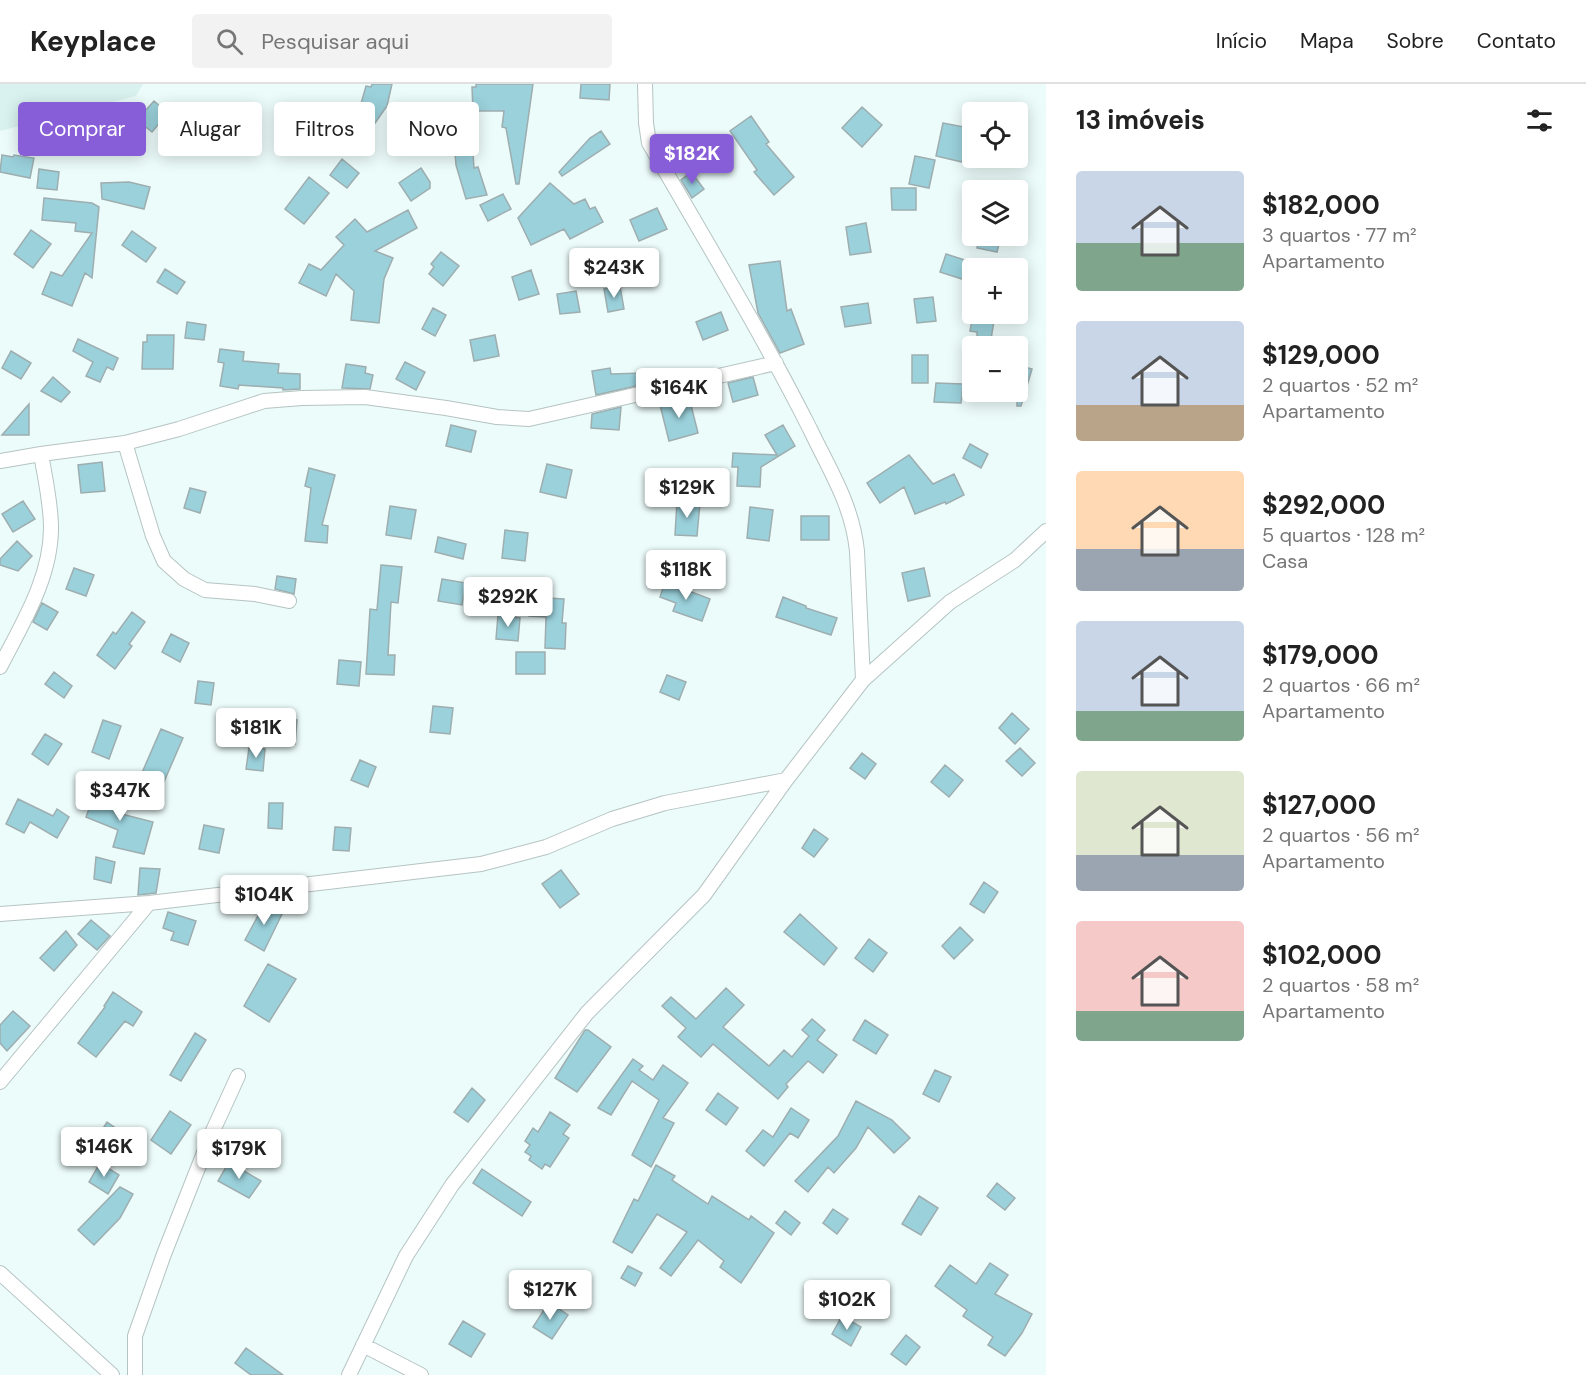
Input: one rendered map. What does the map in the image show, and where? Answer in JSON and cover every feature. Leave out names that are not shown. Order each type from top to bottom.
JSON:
[{"type":"street","points":[[645,84],[646,123],[650,143],[776,363],[846,500],[856,534],[864,680]]},
{"type":"street","points":[[0,461],[41,453],[125,443],[179,429],[264,401],[365,397],[498,417],[529,419],[776,363]]},
{"type":"street","points":[[125,443],[153,536],[164,561],[184,579],[205,590],[255,594],[289,601]]},
{"type":"street","points":[[0,667],[35,599],[50,547],[49,506],[41,453]]},
{"type":"street","points":[[349,1375],[406,1256],[452,1185],[587,1013],[704,895],[786,780],[864,680],[951,602],[1015,560],[1046,531]]},
{"type":"street","points":[[0,914],[149,903],[481,864],[546,847],[612,819],[665,803],[786,780]]},
{"type":"street","points":[[0,1082],[149,903]]},
{"type":"street","points":[[135,1375],[135,1336],[211,1135],[238,1076]]},
{"type":"street","points":[[1,1278],[112,1375]]},
{"type":"street","points":[[363,1346],[421,1375]]},
{"type":"shaded area","points":[[0,84],[143,84],[136,96],[113,102],[18,102],[18,126],[0,131]]},
{"type":"building","points":[[372,84],[392,84],[387,106],[375,123],[375,102],[361,102],[366,86],[371,87]]},
{"type":"building","points":[[476,84],[533,84],[519,184],[516,184],[506,128],[502,127],[504,111],[479,111],[479,102],[473,102],[472,87],[476,87]]},
{"type":"building","points":[[581,84],[610,84],[609,100],[580,98]]},
{"type":"building","points":[[154,101],[158,104],[158,125],[152,132],[146,127],[146,110]]},
{"type":"building","points":[[862,107],[882,125],[862,147],[842,128]]},
{"type":"building","points":[[751,116],[769,142],[766,144],[794,177],[774,195],[754,172],[757,170],[730,131]]},
{"type":"building","points":[[943,123],[962,127],[962,162],[936,156]]},
{"type":"building","points":[[601,131],[610,144],[562,176],[559,172],[590,138]]},
{"type":"building","points":[[668,135],[690,138],[687,164],[670,162],[665,153]]},
{"type":"building","points":[[2,155],[34,158],[30,178],[0,172]]},
{"type":"building","points":[[455,156],[473,156],[474,168],[478,167],[487,195],[466,199]]},
{"type":"building","points":[[915,156],[935,160],[929,188],[909,184]]},
{"type":"building","points":[[342,159],[359,173],[347,188],[330,175]]},
{"type":"building","points":[[421,168],[430,182],[430,188],[411,201],[399,183]]},
{"type":"building","points":[[39,169],[59,172],[57,190],[37,188]]},
{"type":"building","points":[[691,172],[704,189],[692,198],[681,180]]},
{"type":"building","points":[[309,177],[329,193],[304,224],[285,209]]},
{"type":"building","points":[[129,182],[150,187],[144,209],[102,199],[101,183]]},
{"type":"building","points":[[550,183],[574,204],[585,199],[590,209],[595,207],[603,222],[570,239],[564,229],[531,245],[518,218]]},
{"type":"building","points":[[891,188],[916,188],[916,210],[892,210]]},
{"type":"building","points":[[503,194],[511,209],[488,221],[480,205]]},
{"type":"building","points":[[44,198],[92,203],[99,207],[92,278],[85,273],[72,306],[42,294],[51,272],[62,276],[92,233],[75,231],[76,223],[42,220]]},
{"type":"building","points":[[657,208],[667,229],[639,241],[630,220]]},
{"type":"building","points":[[408,210],[417,228],[375,251],[393,258],[384,279],[379,323],[351,320],[354,291],[336,274],[326,296],[299,283],[309,264],[321,270],[344,245],[336,237],[355,219],[367,232]]},
{"type":"building","points":[[866,223],[871,252],[850,255],[846,227]]},
{"type":"building","points":[[31,230],[51,244],[33,268],[14,254]]},
{"type":"building","points":[[132,231],[156,248],[146,262],[122,245]]},
{"type":"building","points":[[978,246],[998,246],[997,252],[977,248]]},
{"type":"building","points":[[441,252],[459,266],[443,286],[429,274],[434,267],[431,264]]},
{"type":"building","points":[[946,254],[962,259],[962,279],[940,272]]},
{"type":"building","points":[[780,261],[787,311],[791,309],[804,344],[780,353],[758,313],[749,265]]},
{"type":"building","points":[[165,269],[185,282],[177,294],[157,282]]},
{"type":"building","points":[[531,270],[539,294],[519,300],[512,277]]},
{"type":"building","points":[[620,286],[624,309],[608,312],[604,289]]},
{"type":"building","points":[[576,291],[580,312],[560,314],[557,294]]},
{"type":"building","points":[[933,297],[936,321],[917,323],[914,299]]},
{"type":"building","points":[[868,303],[871,323],[845,327],[841,307]]},
{"type":"building","points":[[433,308],[446,315],[435,336],[422,329]]},
{"type":"building","points":[[721,312],[728,330],[703,340],[696,322]]},
{"type":"building","points":[[187,322],[206,325],[204,340],[185,338]]},
{"type":"building","points":[[971,324],[993,324],[992,336],[977,336],[977,332],[970,331]]},
{"type":"building","points":[[147,335],[174,335],[173,369],[142,369],[143,342],[147,342]]},
{"type":"building","points":[[495,335],[499,356],[474,361],[470,340]]},
{"type":"building","points":[[78,339],[118,358],[113,370],[107,367],[100,382],[86,376],[93,362],[73,351]]},
{"type":"building","points":[[220,349],[244,352],[243,361],[279,364],[278,373],[300,374],[300,389],[283,390],[283,388],[239,385],[238,389],[220,386],[224,363],[218,362]]},
{"type":"building","points":[[11,351],[31,363],[21,379],[2,368]]},
{"type":"building","points":[[912,355],[928,355],[928,383],[912,383]]},
{"type":"building","points":[[405,362],[425,372],[416,390],[396,379]]},
{"type":"building","points":[[346,364],[366,367],[365,373],[373,375],[370,389],[342,388]]},
{"type":"building","points":[[610,368],[611,374],[644,373],[645,384],[596,395],[592,371]]},
{"type":"building","points":[[1028,368],[1032,369],[1028,382]]},
{"type":"building","points":[[53,377],[70,392],[61,402],[41,391]]},
{"type":"building","points":[[753,377],[758,395],[733,402],[728,383]]},
{"type":"building","points":[[936,383],[962,384],[961,403],[934,402]]},
{"type":"building","points":[[689,397],[698,433],[669,441],[660,405]]},
{"type":"building","points":[[29,404],[29,435],[2,435]]},
{"type":"building","points":[[621,407],[619,430],[591,428],[592,414]]},
{"type":"building","points":[[451,425],[476,431],[471,452],[446,446]]},
{"type":"building","points":[[783,425],[795,446],[761,467],[760,487],[737,486],[738,467],[732,467],[733,453],[777,455],[765,435]]},
{"type":"building","points":[[970,444],[988,454],[981,468],[963,458]]},
{"type":"building","points":[[909,455],[933,484],[954,474],[964,495],[946,504],[945,502],[915,514],[904,487],[880,503],[867,483]]},
{"type":"building","points":[[102,462],[105,491],[81,493],[78,465]]},
{"type":"building","points":[[547,464],[572,470],[566,498],[540,492]]},
{"type":"building","points":[[309,468],[335,475],[322,525],[328,526],[327,543],[305,541],[311,488],[305,486]]},
{"type":"building","points":[[190,488],[206,492],[200,513],[184,508]]},
{"type":"building","points":[[23,501],[35,519],[13,532],[2,514]]},
{"type":"building","points":[[677,501],[700,503],[697,536],[675,535]]},
{"type":"building","points":[[390,506],[416,510],[411,539],[386,535]]},
{"type":"building","points":[[750,507],[773,510],[769,541],[747,538]]},
{"type":"building","points":[[801,516],[829,516],[829,540],[801,540]]},
{"type":"building","points":[[505,530],[528,533],[525,561],[502,558]]},
{"type":"building","points":[[438,537],[466,544],[463,559],[435,552]]},
{"type":"building","points":[[17,541],[32,556],[18,571],[0,565],[0,559]]},
{"type":"building","points":[[381,565],[402,567],[398,603],[391,602],[388,655],[395,655],[394,675],[366,674],[370,609],[377,610]]},
{"type":"building","points":[[74,568],[94,575],[86,596],[66,589]]},
{"type":"building","points":[[924,568],[930,596],[908,601],[902,573]]},
{"type":"building","points":[[277,576],[296,579],[294,594],[275,589]]},
{"type":"building","points":[[442,579],[466,583],[462,605],[438,601]]},
{"type":"building","points":[[665,582],[710,599],[702,621],[673,611],[676,603],[660,597]]},
{"type":"building","points":[[531,597],[564,599],[562,623],[566,623],[565,649],[545,648],[546,617],[529,616]]},
{"type":"building","points":[[783,597],[806,606],[806,608],[837,618],[831,635],[776,617]]},
{"type":"building","points":[[42,603],[58,612],[47,630],[33,622]]},
{"type":"building","points":[[132,612],[145,622],[129,644],[132,646],[115,669],[97,655],[113,632],[116,634]]},
{"type":"building","points":[[498,615],[520,618],[518,641],[496,639]]},
{"type":"building","points":[[171,634],[189,643],[180,662],[162,652]]},
{"type":"building","points":[[516,652],[545,652],[545,674],[516,674]]},
{"type":"building","points":[[339,660],[361,662],[359,686],[337,684]]},
{"type":"building","points":[[54,672],[72,686],[64,698],[45,684]]},
{"type":"building","points":[[667,675],[686,682],[679,700],[660,692]]},
{"type":"building","points":[[198,681],[214,683],[211,705],[195,703]]},
{"type":"building","points":[[433,706],[453,708],[450,734],[430,732]]},
{"type":"building","points":[[1012,713],[1029,729],[1015,744],[999,728]]},
{"type":"building","points":[[274,718],[297,720],[295,744],[272,743]]},
{"type":"building","points":[[103,720],[121,726],[109,759],[92,752]]},
{"type":"building","points":[[161,729],[183,738],[163,784],[141,775]]},
{"type":"building","points":[[45,734],[62,744],[48,765],[32,754]]},
{"type":"building","points":[[249,748],[265,749],[263,771],[246,769]]},
{"type":"building","points":[[1020,748],[1035,763],[1022,776],[1006,761]]},
{"type":"building","points":[[862,753],[876,764],[865,779],[850,768]]},
{"type":"building","points":[[360,760],[376,767],[368,787],[351,780]]},
{"type":"building","points":[[945,765],[963,780],[949,797],[931,782]]},
{"type":"building","points":[[97,787],[121,798],[114,812],[153,822],[144,854],[113,847],[118,830],[86,817]]},
{"type":"building","points":[[18,799],[53,816],[57,809],[69,817],[57,838],[30,822],[24,833],[6,824]]},
{"type":"building","points":[[269,803],[283,803],[282,829],[268,828]]},
{"type":"building","points":[[204,825],[224,829],[219,853],[199,849]]},
{"type":"building","points":[[335,827],[351,828],[349,851],[333,850]]},
{"type":"building","points":[[814,829],[828,839],[814,857],[802,848]]},
{"type":"building","points":[[96,857],[115,862],[111,883],[94,879]]},
{"type":"building","points":[[140,868],[160,869],[156,893],[138,895]]},
{"type":"building","points":[[561,870],[579,894],[560,908],[542,884]]},
{"type":"building","points":[[984,882],[998,892],[984,913],[970,904]]},
{"type":"building","points":[[267,899],[283,912],[264,951],[245,940]]},
{"type":"building","points":[[168,912],[196,921],[188,945],[171,940],[174,932],[163,928]]},
{"type":"building","points":[[800,914],[837,948],[824,965],[784,932]]},
{"type":"building","points":[[91,920],[110,936],[97,950],[78,934]]},
{"type":"building","points":[[960,927],[973,940],[954,959],[942,946]]},
{"type":"building","points":[[66,931],[77,945],[54,971],[40,958]]},
{"type":"building","points":[[869,939],[887,953],[873,972],[855,958]]},
{"type":"building","points":[[268,964],[296,979],[269,1022],[244,1006]]},
{"type":"building","points":[[726,988],[744,1005],[723,1027],[769,1066],[784,1050],[792,1057],[809,1036],[802,1030],[812,1019],[825,1030],[817,1040],[837,1055],[823,1073],[808,1061],[786,1084],[788,1087],[778,1099],[713,1044],[701,1057],[678,1037],[686,1028],[662,1006],[671,997],[696,1019]]},
{"type":"building","points":[[113,992],[142,1012],[133,1026],[125,1021],[96,1057],[78,1043],[105,1007]]},
{"type":"building","points":[[13,1011],[30,1026],[7,1051],[0,1043],[0,1025]]},
{"type":"building","points":[[865,1020],[888,1035],[876,1054],[853,1040]]},
{"type":"building","points":[[585,1030],[611,1047],[577,1092],[555,1078]]},
{"type":"building","points":[[195,1033],[206,1040],[181,1081],[170,1075]]},
{"type":"building","points":[[633,1059],[643,1066],[639,1070],[653,1080],[663,1065],[688,1083],[663,1118],[674,1123],[651,1167],[632,1155],[659,1100],[632,1081],[611,1115],[598,1108]]},
{"type":"building","points":[[935,1070],[951,1077],[939,1102],[923,1094]]},
{"type":"building","points":[[472,1088],[485,1100],[468,1122],[454,1112]]},
{"type":"building","points":[[718,1093],[738,1108],[726,1125],[706,1110]]},
{"type":"building","points":[[856,1101],[892,1120],[910,1138],[894,1153],[868,1127],[856,1148],[834,1173],[828,1167],[808,1192],[795,1181],[838,1136]]},
{"type":"building","points":[[791,1108],[809,1120],[798,1138],[790,1133],[764,1166],[746,1151],[763,1130],[773,1137]]},
{"type":"building","points":[[170,1111],[191,1125],[171,1154],[151,1140]]},
{"type":"building","points":[[550,1112],[570,1125],[563,1134],[569,1138],[550,1167],[545,1164],[542,1169],[529,1160],[531,1156],[525,1152],[530,1145],[525,1141],[533,1128],[538,1132]]},
{"type":"building","points":[[107,1122],[124,1134],[108,1158],[91,1147]]},
{"type":"building","points":[[229,1162],[261,1181],[249,1198],[218,1181]]},
{"type":"building","points":[[100,1163],[119,1175],[108,1194],[89,1182]]},
{"type":"building","points":[[656,1165],[675,1176],[672,1180],[708,1204],[712,1196],[749,1220],[751,1216],[774,1233],[741,1283],[720,1267],[724,1261],[698,1240],[671,1276],[660,1268],[687,1232],[657,1214],[632,1253],[613,1242],[634,1199],[638,1201]]},
{"type":"building","points":[[482,1169],[531,1202],[522,1216],[473,1183]]},
{"type":"building","points":[[997,1183],[1015,1198],[1005,1210],[987,1196]]},
{"type":"building","points":[[120,1187],[133,1194],[120,1218],[94,1245],[78,1230]]},
{"type":"building","points":[[919,1196],[938,1208],[921,1235],[902,1224]]},
{"type":"building","points":[[833,1209],[848,1219],[837,1234],[823,1223]]},
{"type":"building","points":[[785,1211],[800,1223],[791,1235],[776,1223]]},
{"type":"building","points":[[990,1263],[1008,1275],[995,1294],[1032,1314],[1022,1333],[1005,1356],[988,1345],[993,1337],[963,1316],[967,1310],[935,1286],[950,1265],[976,1284]]},
{"type":"building","points":[[628,1266],[642,1273],[635,1286],[621,1278]]},
{"type":"building","points":[[549,1302],[568,1315],[552,1339],[533,1327]]},
{"type":"building","points":[[842,1316],[861,1327],[851,1346],[832,1334]]},
{"type":"building","points":[[463,1321],[485,1334],[471,1357],[449,1344]]},
{"type":"building","points":[[906,1335],[920,1347],[906,1365],[891,1354]]},
{"type":"building","points":[[246,1348],[283,1375],[251,1375],[235,1363]]}]
